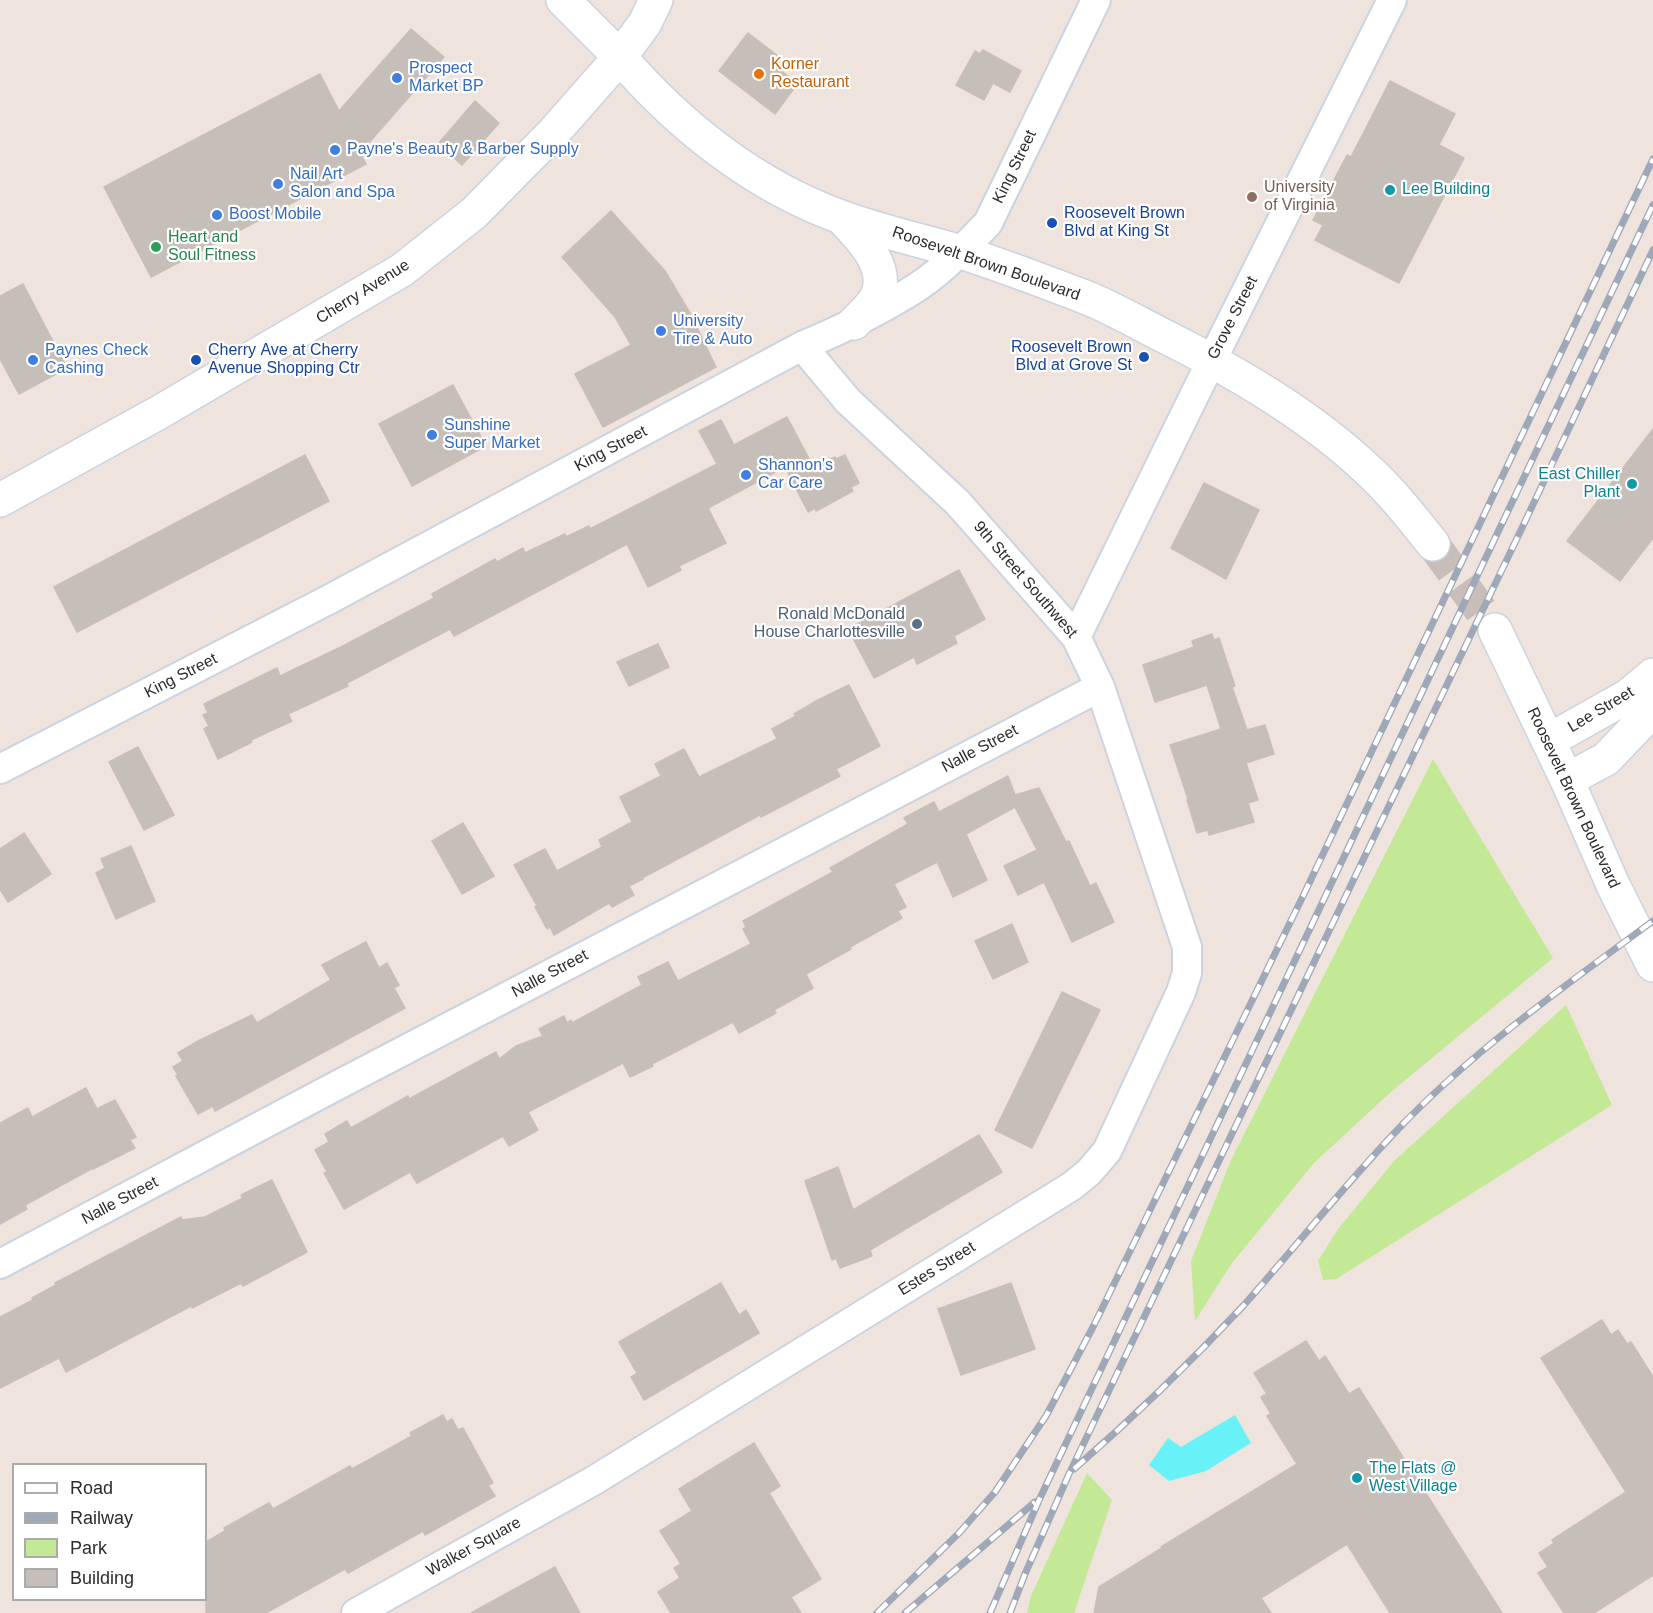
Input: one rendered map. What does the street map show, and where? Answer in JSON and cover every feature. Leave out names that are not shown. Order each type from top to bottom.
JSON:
[{"type":"main road","points":[[563,0],[620,57]]},
{"type":"main road","name":"Cherry Avenue","points":[[0,500],[158,413],[402,270],[474,213],[554,132],[620,57],[645,23],[656,0]]},
{"type":"main road","name":"Roosevelt Brown Boulevard","points":[[620,57],[648,89],[714,147],[771,184],[841,217],[960,252],[1093,301],[1212,360],[1248,381],[1329,438],[1361,464],[1400,503],[1433,544]]},
{"type":"main road","points":[[841,217],[866,242],[879,271],[876,298],[854,323]]},
{"type":"main road","name":"Roosevelt Brown Boulevard","points":[[1495,630],[1567,780],[1613,885],[1653,965]]},
{"type":"main road","name":"Lee Street","points":[[1548,741],[1628,696],[1653,675]]},
{"type":"main road","name":"Lee Street","points":[[1567,780],[1606,759],[1653,710]]},
{"type":"street","name":"King Street","points":[[0,769],[328,600],[802,346],[854,323],[920,285],[960,252],[988,223],[1096,0]]},
{"type":"street","name":"Grove Street","points":[[1076,637],[1392,0]]},
{"type":"street","name":"9th Street Southwest","points":[[802,346],[848,401],[958,503],[1076,637],[1100,687],[1187,947],[1187,973]]},
{"type":"street","name":"Nalle Street","points":[[0,1264],[1100,687]]},
{"type":"street","name":"Estes Street","points":[[593,1481],[1062,1192],[1089,1172],[1107,1151],[1181,992],[1187,973]]},
{"type":"street","name":"Walker Square","points":[[356,1613],[593,1481]]},
{"type":"green space","points":[[1433,759],[1553,958],[1392,1091],[1315,1162],[1232,1263],[1195,1321],[1191,1261],[1231,1160]]},
{"type":"green space","points":[[1566,1005],[1612,1105],[1336,1279],[1323,1280],[1318,1261],[1338,1229],[1394,1161]]},
{"type":"green space","points":[[1087,1473],[1112,1500],[1074,1613],[1027,1613],[1031,1596]]},
{"type":"water","points":[[1235,1415],[1251,1443],[1206,1471],[1169,1481],[1149,1465],[1168,1438],[1181,1447]]},
{"type":"building","points":[[411,29],[444,57],[360,153],[366,164],[151,277],[104,187],[320,74],[339,111]]},
{"type":"building","points":[[748,33],[785,63],[780,70],[798,83],[775,114],[719,71]]},
{"type":"building","points":[[983,50],[1021,71],[1010,92],[993,83],[984,100],[956,85],[975,51],[980,54]]},
{"type":"building","name":"Lee Building","points":[[1390,81],[1455,114],[1439,145],[1464,158],[1399,283],[1315,240],[1323,225],[1313,220],[1347,155],[1351,157]]},
{"type":"building","points":[[475,101],[499,123],[462,165],[438,144]]},
{"type":"building","name":"University Tire & Auto","points":[[611,211],[665,271],[690,313],[716,367],[603,427],[575,374],[631,345],[615,317],[562,257]]},
{"type":"building","points":[[23,284],[67,368],[19,394],[0,359],[0,296]]},
{"type":"building","name":"Sunshine Super Market","points":[[453,385],[486,446],[412,486],[379,424]]},
{"type":"building","points":[[787,417],[814,468],[835,457],[836,459],[845,455],[859,483],[851,487],[853,491],[816,511],[815,508],[808,512],[785,467],[708,508],[726,543],[679,566],[681,570],[648,587],[627,544],[454,636],[450,629],[347,683],[348,686],[288,714],[292,721],[251,740],[252,742],[218,759],[204,729],[209,726],[203,715],[208,713],[204,704],[277,668],[280,676],[341,647],[434,598],[432,594],[495,559],[497,562],[523,548],[525,553],[565,534],[566,537],[589,526],[590,529],[717,464],[699,431],[721,420],[734,445]]},
{"type":"building","name":"East Chiller Plant","points":[[1653,429],[1653,538],[1620,581],[1567,541]]},
{"type":"building","points":[[305,455],[329,501],[77,632],[54,587]]},
{"type":"building","points":[[1204,483],[1259,510],[1226,579],[1171,548]]},
{"type":"building","name":"Ronald McDonald House Charlottesville","points":[[959,570],[985,619],[954,636],[957,643],[917,664],[914,657],[874,678],[848,629]]},
{"type":"building","points":[[1212,634],[1214,640],[1219,638],[1235,686],[1232,687],[1247,730],[1265,725],[1274,754],[1246,763],[1258,800],[1248,803],[1254,822],[1209,835],[1208,830],[1197,833],[1170,745],[1221,729],[1207,685],[1155,702],[1143,665],[1194,647],[1192,641]]},
{"type":"building","points":[[658,644],[669,667],[629,686],[617,662]]},
{"type":"building","points":[[849,685],[880,746],[836,769],[840,776],[761,817],[760,815],[642,878],[629,886],[634,895],[612,907],[609,903],[554,935],[550,927],[547,929],[514,865],[545,849],[557,871],[602,847],[599,840],[632,822],[620,797],[661,776],[655,764],[684,749],[699,777],[777,739],[772,729],[796,716],[794,714],[818,700]]},
{"type":"building","points":[[138,747],[174,815],[144,830],[109,762]]},
{"type":"building","points":[[1008,776],[1015,795],[1039,788],[1066,842],[1069,841],[1090,886],[1096,883],[1114,922],[1072,942],[1044,882],[1018,895],[1004,866],[1037,850],[1015,807],[966,834],[987,880],[953,897],[937,862],[894,884],[906,907],[898,911],[902,918],[806,974],[813,988],[774,1010],[776,1013],[739,1033],[733,1022],[630,1077],[623,1063],[528,1112],[538,1130],[509,1146],[503,1136],[417,1183],[410,1172],[344,1209],[324,1173],[327,1172],[315,1150],[329,1142],[325,1134],[347,1121],[351,1128],[408,1096],[409,1099],[496,1052],[499,1059],[516,1046],[543,1036],[539,1029],[564,1016],[567,1023],[571,1020],[572,1023],[642,985],[638,977],[668,962],[678,981],[751,944],[743,929],[746,927],[743,921],[833,872],[830,868],[908,824],[904,818],[934,802],[939,812]]},
{"type":"building","points":[[463,823],[494,876],[462,894],[432,841]]},
{"type":"building","points":[[24,833],[51,874],[8,902],[0,889],[0,849]]},
{"type":"building","points":[[131,846],[155,901],[116,919],[96,873],[105,868],[101,859]]},
{"type":"building","points":[[1012,924],[1028,962],[993,979],[975,941]]},
{"type":"building","points":[[366,942],[379,968],[387,963],[399,985],[394,988],[405,1008],[215,1111],[213,1106],[198,1114],[173,1067],[183,1061],[178,1053],[252,1015],[257,1023],[331,980],[322,965]]},
{"type":"building","points":[[1062,992],[1100,1010],[1032,1148],[995,1130]]},
{"type":"building","points":[[86,1088],[97,1109],[115,1100],[136,1137],[130,1140],[135,1148],[25,1205],[27,1209],[0,1224],[0,1123],[28,1108],[32,1117]]},
{"type":"building","points":[[979,1135],[1002,1172],[870,1250],[872,1256],[840,1268],[836,1258],[832,1260],[805,1181],[838,1167],[853,1210]]},
{"type":"building","points":[[272,1180],[307,1252],[243,1286],[241,1283],[192,1308],[191,1306],[66,1372],[59,1358],[0,1388],[0,1317],[33,1300],[32,1298],[56,1285],[55,1283],[181,1217],[182,1220],[205,1217],[243,1198],[241,1195]]},
{"type":"building","points":[[721,1283],[739,1315],[746,1310],[759,1333],[644,1400],[631,1377],[637,1373],[619,1342]]},
{"type":"building","points":[[1011,1283],[1035,1349],[961,1375],[938,1309]]},
{"type":"building","points":[[1602,1320],[1611,1335],[1618,1330],[1627,1344],[1631,1342],[1653,1377],[1653,1575],[1594,1613],[1564,1613],[1538,1573],[1548,1567],[1539,1553],[1554,1543],[1552,1540],[1626,1492],[1541,1358]]},
{"type":"building","name":"The Flats @ West Village","points":[[1306,1341],[1319,1361],[1325,1356],[1349,1394],[1359,1388],[1502,1613],[1390,1613],[1347,1544],[1261,1598],[1271,1613],[1094,1613],[1099,1587],[1297,1464],[1267,1416],[1271,1414],[1261,1397],[1267,1394],[1254,1373]]},
{"type":"building","points":[[443,1415],[447,1422],[452,1419],[458,1430],[463,1428],[493,1483],[488,1485],[495,1496],[425,1535],[423,1531],[348,1573],[345,1569],[266,1613],[206,1613],[207,1541],[225,1531],[224,1528],[269,1503],[273,1509],[350,1466],[352,1469],[412,1436],[410,1433]]},
{"type":"building","points":[[754,1443],[780,1486],[769,1493],[821,1579],[791,1597],[801,1613],[671,1613],[658,1592],[680,1578],[674,1568],[681,1564],[660,1531],[692,1511],[679,1489]]},
{"type":"building","points":[[555,1567],[580,1613],[471,1613]]},
{"type":"tunnel","points":[[1433,544],[1495,630]]},
{"type":"railway","points":[[877,1613],[959,1533],[995,1492],[1046,1416],[1093,1327],[1304,894],[1653,159]]},
{"type":"railway","points":[[990,1613],[1040,1498],[1653,205]]},
{"type":"railway","points":[[1010,1613],[1069,1474],[1653,250]]},
{"type":"railway","points":[[1074,1469],[1118,1430],[1224,1327],[1362,1168],[1432,1096],[1492,1043],[1653,921]]},
{"type":"railway","points":[[905,1613],[1035,1502]]},
{"type":"place","name":"Korner Restaurant","points":[[759,74]]},
{"type":"place","name":"Prospect Market BP","points":[[397,78]]},
{"type":"place","name":"Payne's Beauty & Barber Supply","points":[[335,150]]},
{"type":"place","name":"Nail Art Salon and Spa","points":[[278,184]]},
{"type":"place","name":"Lee Building","points":[[1390,190]]},
{"type":"place","name":"University of Virginia","points":[[1252,197]]},
{"type":"place","name":"Boost Mobile","points":[[217,215]]},
{"type":"place","name":"Roosevelt Brown Blvd at King St","points":[[1052,223]]},
{"type":"place","name":"Heart and Soul Fitness","points":[[156,247]]},
{"type":"place","name":"University Tire & Auto","points":[[661,331]]},
{"type":"place","name":"Roosevelt Brown Blvd at Grove St","points":[[1144,357]]},
{"type":"place","name":"Paynes Check Cashing","points":[[33,360]]},
{"type":"place","name":"Cherry Ave at Cherry Avenue Shopping Ctr","points":[[196,360]]},
{"type":"place","name":"Sunshine Super Market","points":[[432,435]]},
{"type":"place","name":"Shannon's Car Care","points":[[746,475]]},
{"type":"place","name":"East Chiller Plant","points":[[1632,484]]},
{"type":"place","name":"Ronald McDonald House Charlottesville","points":[[917,624]]},
{"type":"place","name":"The Flats @ West Village","points":[[1357,1478]]}]
